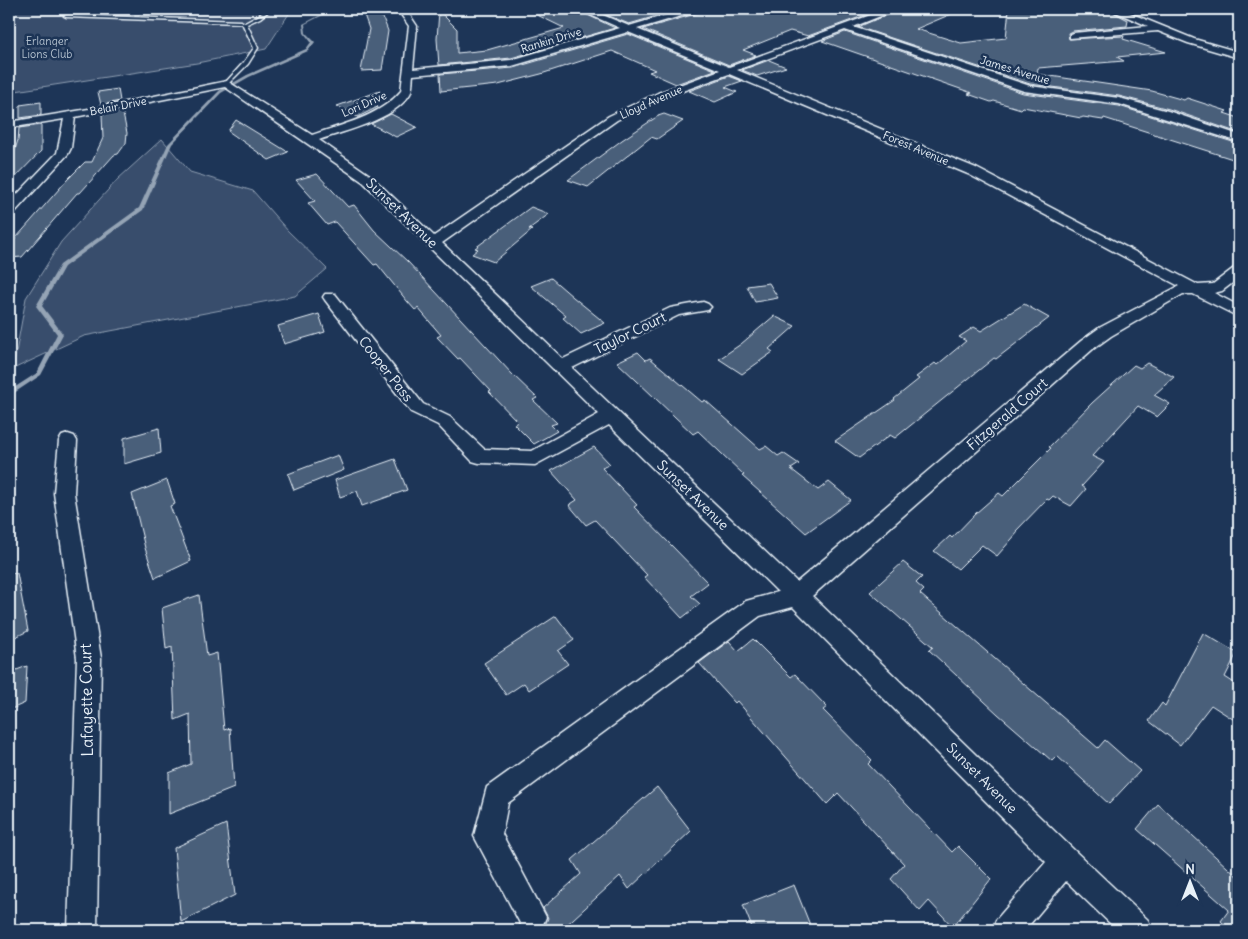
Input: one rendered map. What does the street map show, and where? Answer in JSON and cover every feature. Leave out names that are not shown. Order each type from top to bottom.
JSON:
[{"type":"street","name":"Forest Avenue","points":[[581,9],[979,174],[1239,312]]},
{"type":"street","name":"Rankin Drive","points":[[409,72],[512,63],[695,9]]},
{"type":"street","name":"Lloyd Avenue","points":[[433,243],[613,118],[662,95],[894,9]]},
{"type":"street","points":[[1113,9],[1203,45],[1239,55]]},
{"type":"street","name":"Lori Drive","points":[[311,139],[391,107],[406,92],[413,26],[406,16]]},
{"type":"street","name":"James Avenue","points":[[844,27],[1028,89],[1121,102],[1239,139]]},
{"type":"street","points":[[1073,36],[1161,28]]},
{"type":"street","name":"Belair Drive","points":[[9,125],[227,84]]},
{"type":"street","name":"Sunset Avenue","points":[[227,84],[252,103],[311,139],[367,179],[797,596],[1065,861],[1138,930]]},
{"type":"street","points":[[9,210],[62,154],[65,148],[70,115]]},
{"type":"street","name":"Fitzgerald Court","points":[[797,596],[1087,344],[1180,290],[1217,288],[1239,272]]},
{"type":"street","name":"Cooper Pass","points":[[330,297],[417,408],[444,421],[479,456],[535,458],[610,416]]},
{"type":"street","name":"Taylor Court","points":[[560,367],[675,311],[703,308]]},
{"type":"street","name":"Lafayette Court","points":[[68,441],[64,493],[89,658],[83,930]]},
{"type":"street","points":[[532,917],[488,836],[496,796],[754,608],[797,596]]},
{"type":"street","points":[[1006,930],[1065,861]]},
{"type":"lane","points":[[80,9],[66,16],[240,22],[245,24],[256,48],[246,63],[227,84]]},
{"type":"lane","points":[[245,24],[269,9]]},
{"type":"green space","name":"Erlanger Lions Club","points":[[9,9],[292,9],[266,49],[197,63],[9,92]]},
{"type":"green space","points":[[162,139],[190,172],[253,191],[288,231],[327,269],[295,296],[84,336],[13,369],[26,298],[61,242],[118,179]]},
{"type":"building","points":[[362,9],[372,9],[383,18],[388,31],[382,70],[361,71],[369,29]]},
{"type":"building","points":[[525,9],[575,9],[615,28],[511,58],[439,65],[437,39],[439,11],[457,29],[457,53],[487,50],[564,28]]},
{"type":"building","points":[[592,9],[681,9],[629,24]]},
{"type":"building","points":[[701,9],[882,9],[808,36],[790,31],[743,50],[756,55],[729,65],[643,29],[699,13]]},
{"type":"building","points":[[900,9],[963,9],[916,29],[961,43],[1006,38],[1009,9],[1107,9],[1128,20],[1127,26],[1072,31],[1068,33],[1069,39],[1124,36],[1123,39],[1166,52],[1117,57],[1124,61],[1038,68],[1037,74],[1152,91],[1184,100],[1187,98],[1227,111],[1224,113],[1239,118],[1239,133],[1169,109],[1119,96],[1030,84],[858,27]]},
{"type":"building","points":[[845,32],[1023,93],[1119,106],[1239,144],[1239,161],[1104,118],[1103,120],[1081,118],[1023,107],[1021,109],[994,101],[991,102],[968,94],[972,93],[822,41]]},
{"type":"building","points":[[628,34],[715,70],[676,84],[649,72],[655,70],[612,51],[541,74],[498,85],[441,91],[440,74],[513,68]]},
{"type":"building","points":[[769,60],[786,67],[757,76],[742,70]]},
{"type":"building","points":[[729,76],[742,81],[725,87],[737,92],[715,102],[689,91]]},
{"type":"building","points":[[118,89],[120,101],[101,105],[98,92]]},
{"type":"building","points":[[380,91],[371,104],[378,107],[358,117],[337,106]]},
{"type":"building","points":[[41,102],[41,115],[20,118],[20,105]]},
{"type":"building","points":[[122,109],[127,133],[126,143],[118,154],[114,155],[80,193],[77,193],[22,257],[9,258],[9,246],[67,180],[85,162],[92,162],[103,138],[102,114]]},
{"type":"building","points":[[391,114],[417,127],[396,137],[371,124]]},
{"type":"building","points":[[664,114],[683,121],[657,139],[651,137],[588,187],[568,180],[622,140]]},
{"type":"building","points":[[236,120],[288,152],[269,160],[228,131]]},
{"type":"building","points":[[41,125],[41,151],[9,184],[9,169],[18,140],[19,128]]},
{"type":"building","points":[[317,174],[348,207],[354,205],[374,230],[408,262],[512,374],[537,398],[533,400],[557,423],[551,425],[557,431],[534,444],[514,424],[518,422],[489,392],[491,391],[437,337],[441,335],[418,308],[415,310],[377,264],[374,265],[335,222],[327,225],[308,203],[315,201],[296,180]]},
{"type":"building","points":[[531,207],[549,214],[529,229],[532,230],[494,262],[472,254],[478,249],[475,248]]},
{"type":"building","points":[[551,278],[605,323],[581,334],[563,318],[566,316],[531,286]]},
{"type":"building","points":[[769,283],[778,298],[755,302],[747,286]]},
{"type":"building","points":[[1024,304],[1049,318],[996,359],[994,358],[895,438],[890,435],[859,458],[835,441],[895,400],[919,379],[916,377],[935,363],[937,365],[966,341],[959,337],[974,327],[981,331]]},
{"type":"building","points":[[319,314],[325,332],[284,344],[278,326]]},
{"type":"building","points":[[774,316],[795,326],[769,349],[773,352],[742,374],[719,359],[741,344]]},
{"type":"building","points":[[638,352],[646,360],[650,358],[702,402],[705,400],[760,449],[766,446],[778,456],[783,453],[799,464],[791,469],[818,490],[829,482],[851,500],[806,533],[742,476],[744,475],[698,431],[693,434],[617,362]]},
{"type":"building","points":[[1147,363],[1174,377],[1154,395],[1170,404],[1157,417],[1138,406],[1092,456],[1104,462],[1082,486],[1086,489],[1071,506],[1053,496],[1049,500],[1047,499],[1016,531],[1018,532],[997,556],[982,545],[958,569],[934,551],[950,536],[952,538],[999,493],[1003,496],[1092,403],[1134,365],[1140,368]]},
{"type":"building","points":[[159,428],[161,453],[124,464],[124,438]]},
{"type":"building","points":[[594,447],[610,464],[602,468],[637,505],[634,507],[708,583],[691,596],[700,604],[682,618],[644,577],[647,575],[595,520],[586,525],[569,505],[577,500],[551,471]]},
{"type":"building","points":[[338,455],[344,470],[294,490],[288,474]]},
{"type":"building","points":[[395,459],[407,490],[362,506],[357,491],[340,497],[335,480]]},
{"type":"building","points":[[167,480],[175,504],[170,506],[191,561],[155,578],[145,548],[132,494]]},
{"type":"building","points":[[903,562],[922,577],[916,583],[924,590],[920,594],[1098,748],[1105,740],[1140,771],[1109,804],[1057,756],[1052,761],[998,714],[929,650],[933,647],[870,592]]},
{"type":"building","points":[[17,573],[28,631],[9,640],[9,574]]},
{"type":"building","points":[[199,595],[207,656],[217,653],[224,730],[230,728],[234,788],[169,814],[169,773],[191,764],[190,714],[175,720],[172,647],[166,649],[162,608]]},
{"type":"building","points":[[556,616],[574,640],[558,651],[568,664],[529,690],[524,683],[506,695],[484,663]]},
{"type":"building","points":[[1203,633],[1237,653],[1225,677],[1239,686],[1239,723],[1211,705],[1180,745],[1149,721],[1162,703],[1165,706]]},
{"type":"building","points":[[753,639],[791,677],[795,674],[827,707],[823,710],[872,760],[868,764],[952,852],[958,846],[991,879],[953,927],[929,901],[920,911],[891,879],[904,864],[838,793],[827,804],[737,701],[735,703],[699,663],[729,641],[738,651]]},
{"type":"building","points":[[27,666],[25,703],[9,710],[9,673]]},
{"type":"building","points":[[657,787],[691,831],[629,889],[620,876],[561,930],[539,930],[544,928],[548,918],[543,908],[581,874],[572,860]]},
{"type":"building","points":[[1158,804],[1239,878],[1239,930],[1230,930],[1221,921],[1229,910],[1137,829]]},
{"type":"building","points":[[226,824],[235,895],[181,922],[174,848]]},
{"type":"building","points":[[794,885],[812,930],[753,930],[743,905]]},
{"type":"waterway","points":[[9,394],[39,374],[60,334],[39,306],[62,266],[141,209],[170,144],[220,92],[248,76],[307,50],[313,42],[305,33],[304,24],[334,9]]}]
